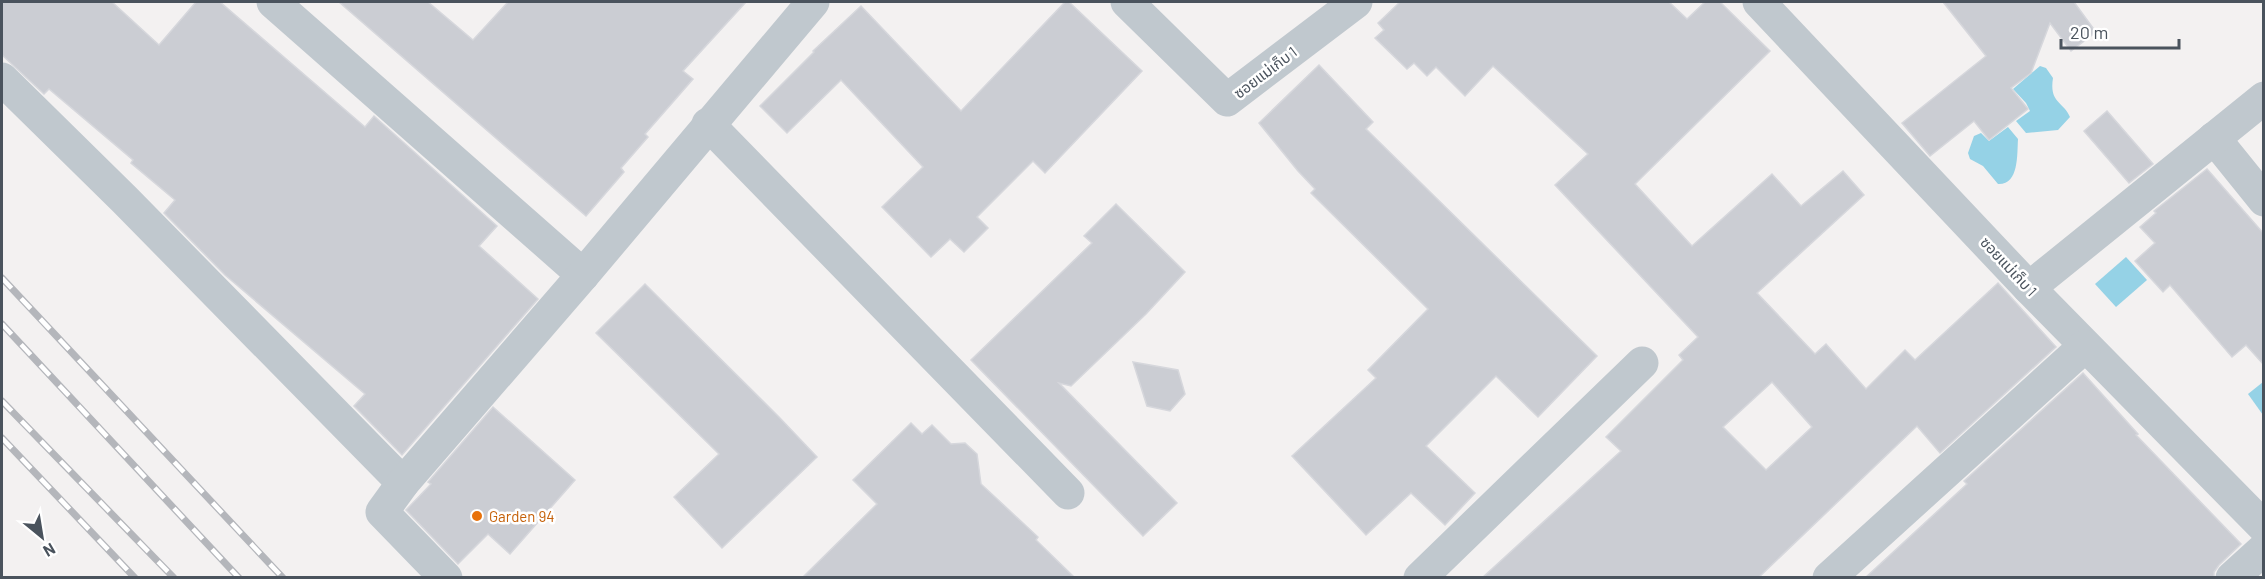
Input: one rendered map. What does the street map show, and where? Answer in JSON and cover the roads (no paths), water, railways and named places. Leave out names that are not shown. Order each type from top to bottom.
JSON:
[{"type":"street","points":[[273,2],[583,275]]},
{"type":"street","points":[[446,578],[382,512],[403,483],[583,275],[813,2]]},
{"type":"street","name":"ซอยแม่เก็บ 1","points":[[1127,2],[1227,100],[1356,2]]},
{"type":"street","name":"ซอยแม่เก็บ 1","points":[[1759,2],[2029,288],[2264,527]]},
{"type":"street","points":[[2,79],[125,200],[403,483]]},
{"type":"street","points":[[2029,288],[2264,98]]},
{"type":"street","points":[[708,124],[1068,493]]},
{"type":"street","points":[[2214,138],[2264,200]]},
{"type":"street","points":[[1829,578],[2085,346]]},
{"type":"street","points":[[1420,578],[1642,363]]},
{"type":"street","points":[[2232,578],[2264,549]]},
{"type":"water","points":[[2040,66],[2046,68],[2053,78],[2052,86],[2055,97],[2070,117],[2058,130],[2026,133],[2016,121],[2030,111],[2013,89]]},
{"type":"water","points":[[2008,127],[2018,139],[2017,161],[2010,180],[1998,184],[1983,166],[1970,159],[1968,153],[1974,136],[1981,133],[1989,141]]},
{"type":"water","points":[[2126,257],[2147,280],[2116,307],[2095,284]]},
{"type":"water","points":[[2263,382],[2263,415],[2248,394]]},
{"type":"railway","points":[[2,278],[283,578]]},
{"type":"railway","points":[[2,324],[239,578]]},
{"type":"railway","points":[[2,401],[174,578]]},
{"type":"railway","points":[[2,438],[135,578]]},
{"type":"place","name":"Garden 94","points":[[477,516]]}]
